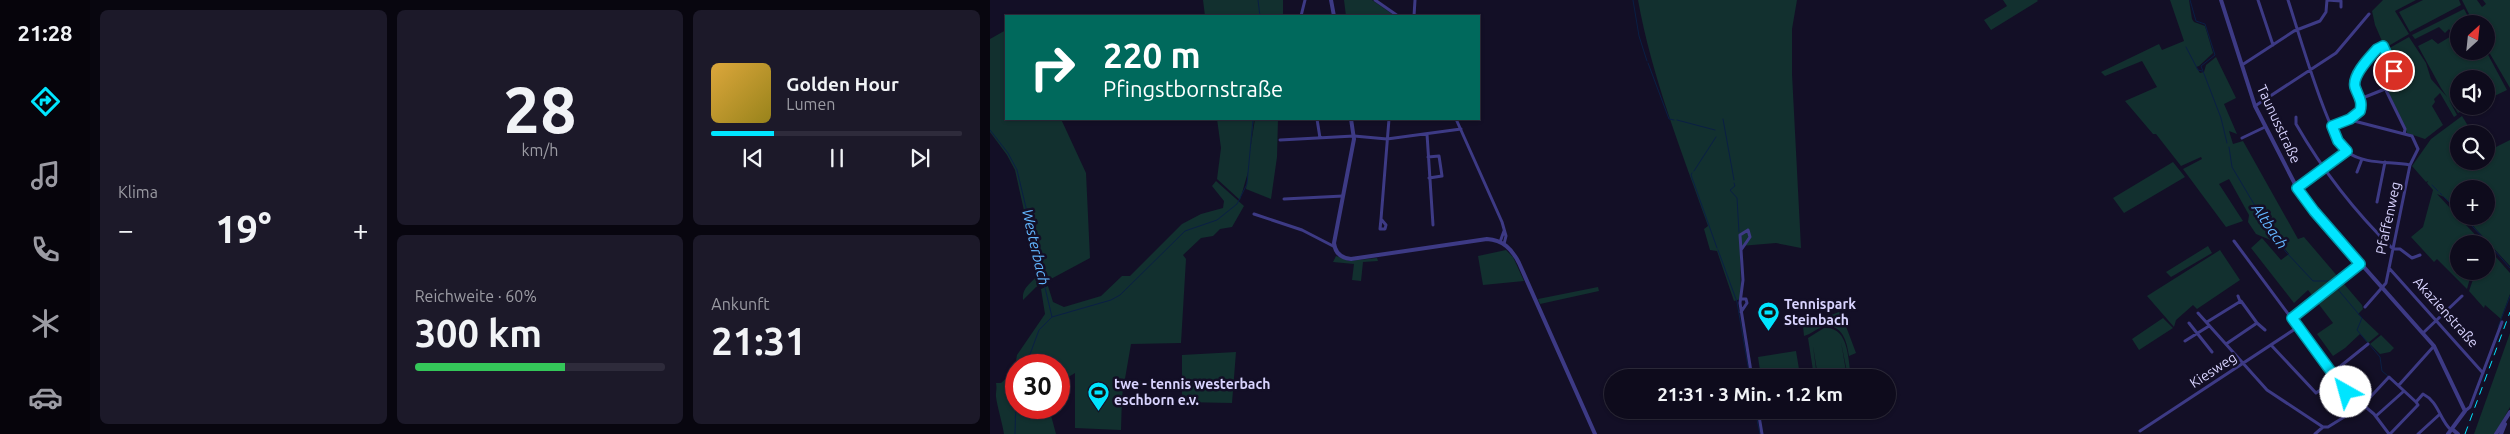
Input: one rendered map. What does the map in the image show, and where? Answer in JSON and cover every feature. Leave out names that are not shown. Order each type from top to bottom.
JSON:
[{"type":"street","points":[[1301,15],[1305,0]]},
{"type":"street","points":[[1331,0],[1334,15]]},
{"type":"street","points":[[1375,0],[1397,15]]},
{"type":"street","points":[[1414,15],[1415,0]]},
{"type":"street","name":"Taunusstraße","points":[[2221,0],[2255,106],[2297,188],[2318,216],[2434,346],[2465,411]]},
{"type":"street","points":[[2258,0],[2273,45]]},
{"type":"street","points":[[2288,0],[2311,70],[2338,141],[2347,151],[2362,159],[2410,166]]},
{"type":"street","points":[[2242,65],[2298,30],[2317,23],[2326,12],[2326,0],[2341,1],[2341,7]]},
{"type":"street","points":[[2255,106],[2338,52],[2369,14]]},
{"type":"street","points":[[2332,126],[2352,117],[2360,111],[2360,99],[2355,80],[2370,58],[2383,46],[2399,83],[2397,84]]},
{"type":"street","points":[[2352,117],[2354,121],[2404,134],[2405,129],[2379,76]]},
{"type":"street","points":[[2360,99],[2384,89]]},
{"type":"street","points":[[2296,117],[2296,124],[2324,169],[2346,198],[2393,249],[2400,249],[2412,258],[2420,254]]},
{"type":"street","points":[[1317,120],[1320,138]]},
{"type":"street","points":[[1335,248],[1354,136],[1351,120]]},
{"type":"street","points":[[1381,219],[1388,120]]},
{"type":"street","points":[[1456,120],[1505,230],[1502,243]]},
{"type":"street","points":[[2242,138],[2265,127]]},
{"type":"street","points":[[1280,140],[1354,136],[1387,139],[1461,129]]},
{"type":"street","points":[[1427,134],[1433,225]]},
{"type":"street","name":"Pfaffenweg","points":[[2382,288],[2386,283],[2410,166],[2418,152],[2413,138],[2404,134]]},
{"type":"street","points":[[2297,188],[2347,151]]},
{"type":"street","points":[[1428,157],[1439,156],[1442,176],[1429,178]]},
{"type":"street","points":[[2357,172],[2362,159]]},
{"type":"street","points":[[2377,202],[2385,162]]},
{"type":"street","points":[[1284,200],[1343,196]]},
{"type":"street","points":[[1254,214],[1302,230],[1335,248],[1339,255],[1351,258],[1482,240],[1502,243],[1512,252],[1519,263],[1595,434]]},
{"type":"street","points":[[1741,250],[1749,239],[1750,232],[1744,230],[1740,235],[1741,313],[1750,369]]},
{"type":"street","points":[[2234,241],[2336,378],[2362,406],[2376,416],[2389,434],[2418,405],[2389,377],[2362,406],[2328,427],[2323,427],[2315,434]]},
{"type":"street","points":[[2292,318],[2360,264]]},
{"type":"street","name":"Akazienstraße","points":[[2389,268],[2438,320],[2483,373]]},
{"type":"street","points":[[2364,307],[2382,288]]},
{"type":"street","points":[[2238,296],[2257,323],[2265,330]]},
{"type":"street","points":[[2423,333],[2462,296]]},
{"type":"street","points":[[1741,313],[1747,303],[1746,299],[1742,299]]},
{"type":"street","points":[[2185,341],[2240,301]]},
{"type":"street","points":[[2198,313],[2267,390],[2323,427]]},
{"type":"street","points":[[2450,431],[2465,411],[2470,408],[2502,322]]},
{"type":"street","points":[[2188,323],[2212,352]]},
{"type":"street","points":[[2226,344],[2257,323]]},
{"type":"street","name":"Kiesweg","points":[[2140,431],[2298,327]]},
{"type":"street","points":[[2332,373],[2368,344]]},
{"type":"street","points":[[2270,345],[2316,393],[2336,378]]},
{"type":"street","points":[[2399,385],[2434,346]]},
{"type":"street","points":[[2417,358],[2421,362]]},
{"type":"street","points":[[2376,416],[2404,391]]},
{"type":"street","points":[[2416,402],[2424,394],[2433,401],[2450,431],[2458,434]]},
{"type":"street","points":[[2496,434],[2510,412]]},
{"type":"street","points":[[2501,434],[2510,412]]},
{"type":"street","points":[[2418,434],[2440,414]]},
{"type":"street","points":[[1760,419],[1762,434]]},
{"type":"green space","points":[[1203,0],[1283,0],[1283,15],[1205,15]]},
{"type":"green space","points":[[1344,0],[1372,0],[1394,15],[1346,15]]},
{"type":"green space","points":[[1638,0],[1797,0],[1792,29],[1792,74],[1801,248],[1776,243],[1740,246],[1741,299],[1734,301],[1717,251],[1710,250],[1704,229],[1708,226],[1659,86]]},
{"type":"green space","points":[[2003,0],[2038,1],[1991,30],[1984,20],[2007,6]]},
{"type":"green space","points":[[2170,0],[2189,0],[2192,19],[2194,22],[2205,26],[2213,53],[2196,67],[2200,73],[2204,72],[2206,65],[2216,57],[2236,98],[2224,104],[2237,134],[2229,131],[2233,144],[2243,141],[2298,239],[2304,237],[2362,305],[2363,309],[2358,314],[2379,334],[2368,343],[2360,334],[2333,356],[2317,334],[2333,323],[2308,290],[2294,303],[2251,248],[2262,238],[2281,260],[2289,254],[2277,239],[2273,241],[2256,234],[2248,222],[2249,215],[2229,179],[2219,184],[2243,221],[2226,227],[2183,169],[2202,159],[2201,157],[2181,166],[2156,134],[2153,134],[2125,101],[2157,87],[2142,61],[2105,76],[2101,72],[2159,44],[2162,50],[2184,41]]},
{"type":"green space","points":[[2383,0],[2416,0],[2395,11],[2409,34],[2385,48],[2375,25],[2372,11]]},
{"type":"green space","points":[[2423,0],[2459,0],[2461,5],[2410,32],[2399,12]]},
{"type":"green space","points":[[2462,0],[2477,0],[2482,7],[2486,4],[2483,0],[2510,0],[2510,88],[2494,60],[2495,15],[2470,15]]},
{"type":"green space","points":[[2464,9],[2467,15],[2452,15]]},
{"type":"green space","points":[[2450,16],[2450,30],[2449,29],[2445,33],[2439,27],[2415,39],[2412,35]]},
{"type":"green space","points":[[1005,31],[1005,120],[1061,120],[1086,173],[1090,258],[1036,287],[1023,300],[1024,291],[1038,274],[1015,170],[1007,155],[990,132],[990,39]]},
{"type":"green space","points":[[2409,37],[2426,63],[2431,79],[2450,102],[2450,110],[2440,93],[2434,99],[2435,102],[2432,106],[2443,125],[2425,139],[2407,133],[2387,90],[2400,81],[2386,50]]},
{"type":"green space","points":[[2450,37],[2450,60],[2491,60],[2507,90],[2495,96],[2495,70],[2450,70],[2450,101],[2418,46],[2432,39],[2438,44]]},
{"type":"green space","points":[[2462,116],[2468,125],[2450,125],[2450,170],[2495,170],[2495,148],[2510,140],[2510,266],[2495,250],[2495,235],[2481,235],[2472,225],[2495,225],[2495,180],[2450,180],[2450,203],[2437,194],[2450,208],[2450,225],[2466,225],[2475,235],[2450,235],[2450,272],[2437,259],[2434,262],[2411,237],[2423,227],[2433,190],[2427,183],[2428,181],[2426,182],[2412,166],[2431,139]]},
{"type":"green space","points":[[1217,120],[1254,120],[1250,151],[1255,120],[1278,120],[1277,157],[1271,199],[1246,189],[1248,172],[1240,200],[1217,179],[1221,148]]},
{"type":"green space","points":[[2173,162],[2185,177],[2124,213],[2113,198]]},
{"type":"green space","points":[[1216,181],[1244,206],[1232,227],[1220,229],[1213,236],[1201,238],[1183,255],[1186,259],[1181,343],[1131,344],[1122,396],[1121,430],[1075,428],[1075,373],[1070,376],[1070,354],[1018,354],[1045,314],[1041,289],[1048,286],[1053,302],[1064,307],[1101,296],[1122,276],[1130,276],[1182,224],[1201,214],[1223,208],[1224,201],[1212,186]]},
{"type":"green space","points":[[2208,246],[2212,253],[2171,277],[2166,272]]},
{"type":"green space","points":[[1506,250],[1513,257],[1524,281],[1483,285],[1478,256]]},
{"type":"green space","points":[[2220,250],[2240,280],[2197,309],[2193,305],[2176,320],[2174,327],[2147,296]]},
{"type":"green space","points":[[1336,256],[1349,261],[1377,258],[1378,261],[1363,262],[1361,281],[1352,280],[1354,264],[1333,262]]},
{"type":"green space","points":[[2495,256],[2510,273],[2510,294],[2501,319],[2485,305],[2484,308],[2469,291],[2473,280],[2495,280]]},
{"type":"green space","points":[[2458,280],[2470,280],[2467,289]]},
{"type":"green space","points":[[1598,287],[1599,291],[1540,304],[1538,299]]},
{"type":"green space","points":[[1839,312],[1856,353],[1849,356],[1845,339],[1835,327],[1823,327],[1804,336],[1803,326]]},
{"type":"green space","points":[[2163,318],[2173,328],[2139,350],[2132,339]]},
{"type":"green space","points":[[1824,328],[1838,332],[1846,345],[1850,369],[1846,369],[1841,342],[1846,369],[1817,369],[1813,346],[1816,369],[1813,369],[1808,338]]},
{"type":"green space","points":[[2510,333],[2510,407],[2495,434],[2474,434]]},
{"type":"green space","points":[[2381,335],[2394,348],[2390,352],[2380,354],[2370,344]]},
{"type":"green space","points":[[1796,351],[1799,369],[1760,369],[1758,357]]},
{"type":"green space","points":[[1236,352],[1232,403],[1182,402],[1182,355]]},
{"type":"green space","points":[[1005,380],[1005,419],[1052,419],[1056,434],[1004,434],[996,397],[996,383],[1001,383]]},
{"type":"green space","points":[[1129,381],[1181,383],[1180,388],[1127,385]]},
{"type":"waterway","points":[[1258,0],[1260,15]]},
{"type":"waterway","points":[[1633,0],[1639,36],[1647,61]]},
{"type":"waterway","name":"Altbach","points":[[2190,0],[2196,21],[2205,24],[2215,55],[2201,66],[2221,118],[2227,143]]},
{"type":"waterway","name":"Altbach","points":[[2186,47],[2198,70],[2202,71]]},
{"type":"waterway","points":[[1648,63],[1669,119],[1674,120]]},
{"type":"waterway","points":[[1723,119],[1734,180]]},
{"type":"waterway","points":[[1052,317],[1111,300],[1120,295],[1185,231],[1217,220],[1237,204],[1247,184],[1253,120]]},
{"type":"waterway","points":[[1677,120],[1715,130]]},
{"type":"waterway","name":"Westerbach","points":[[990,130],[1008,153],[1017,170],[1052,317],[1039,330],[1030,354]]},
{"type":"waterway","points":[[1694,171],[1716,137]]},
{"type":"waterway","name":"Altbach","points":[[2229,147],[2232,167],[2264,221],[2286,252],[2313,281],[2331,281],[2333,284]]},
{"type":"waterway","points":[[1692,173],[1691,175],[1717,248]]},
{"type":"waterway","points":[[1734,183],[1735,186],[1730,190],[1737,198],[1739,232]]},
{"type":"waterway","points":[[2432,185],[2438,191]]},
{"type":"waterway","points":[[2444,197],[2450,203]]},
{"type":"waterway","points":[[2471,225],[2480,235]]},
{"type":"waterway","points":[[1718,250],[1737,302],[1748,369]]},
{"type":"waterway","points":[[2495,251],[2510,268]]},
{"type":"waterway","name":"Altbach","points":[[2335,286],[2362,318],[2357,330],[2380,357],[2382,371],[2388,376]]},
{"type":"waterway","points":[[2498,327],[2510,296]]},
{"type":"waterway","name":"Westerbach","points":[[1015,419],[1015,434]]},
{"type":"waterway","points":[[1757,419],[1760,434]]},
{"type":"railway","points":[[2465,434],[2510,312]]},
{"type":"place","name":"Tennispark Steinbach","points":[[1768,331]]},
{"type":"place","name":"twe - tennis westerbach eschborn e.v.","points":[[1098,411]]},
{"type":"route","points":[[2346,392],[2309,344],[2292,318],[2360,264],[2304,199],[2297,188],[2347,151],[2338,141],[2332,126],[2350,119],[2360,111],[2362,102],[2355,80],[2377,49],[2383,46],[2394,71]]}]
